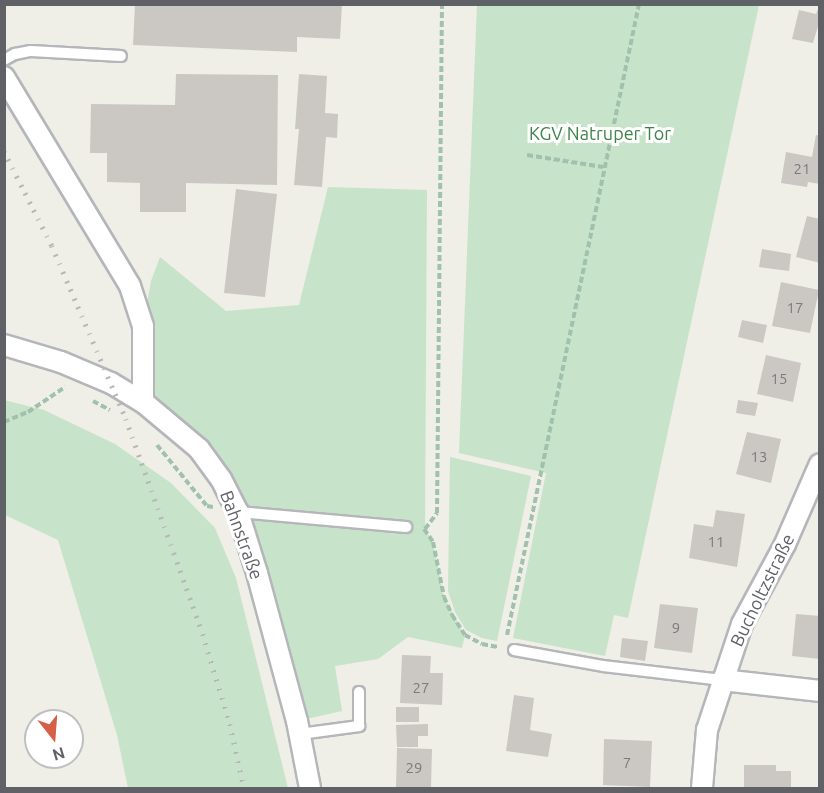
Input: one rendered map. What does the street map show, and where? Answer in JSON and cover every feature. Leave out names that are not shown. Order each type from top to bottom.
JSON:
[{"type":"street","points":[[4,77],[130,286],[143,326],[143,402]]},
{"type":"street","name":"Bahnstraße","points":[[4,345],[61,362],[111,383],[143,402],[199,449],[221,479],[238,512],[257,573],[300,734],[310,789]]},
{"type":"street","name":"Bucholtzstraße","points":[[702,789],[708,730],[722,680],[742,624],[785,544],[819,464]]},
{"type":"street","points":[[722,680],[819,691]]},
{"type":"lane","points":[[4,60],[15,54],[31,51],[121,56]]},
{"type":"lane","points":[[238,512],[406,527]]},
{"type":"lane","points":[[509,649],[603,666],[722,680]]},
{"type":"lane","points":[[300,734],[359,726],[359,692]]},
{"type":"path","points":[[442,4],[436,513],[425,529],[434,542],[444,597],[465,634],[482,644],[509,649],[603,167],[639,4]]},
{"type":"path","points":[[527,155],[603,167]]},
{"type":"path","points":[[4,422],[28,412],[64,386],[74,392]]},
{"type":"path","points":[[85,397],[116,413]]},
{"type":"path","points":[[155,442],[207,506],[238,512]]},
{"type":"green space","name":"KGV Natruper Tor","points":[[477,5],[759,5],[628,618],[614,615],[605,656],[513,638],[546,473],[459,453]]},
{"type":"green space","points":[[328,187],[427,190],[425,529],[433,542],[444,597],[465,635],[462,648],[408,637],[378,659],[335,666],[342,711],[297,721],[221,479],[143,402],[143,326],[151,281],[160,257],[226,311],[299,305]]},
{"type":"green space","points":[[4,400],[44,410],[115,444],[171,483],[215,528],[236,578],[288,788],[128,788],[117,735],[58,540],[5,515]]},
{"type":"green space","points":[[450,457],[531,476],[497,641],[482,638],[466,630],[455,612],[448,591]]},
{"type":"building","points":[[135,4],[342,4],[340,39],[297,37],[297,52],[133,45]]},
{"type":"building","points":[[820,4],[820,19],[813,43],[792,39],[799,10],[816,14]]},
{"type":"building","points":[[176,74],[278,75],[277,185],[186,183],[186,212],[140,212],[140,183],[107,182],[107,153],[90,153],[91,104],[175,105]]},
{"type":"building","points":[[299,74],[327,76],[325,113],[338,114],[337,138],[326,137],[322,187],[294,185],[299,129],[295,129]]},
{"type":"building","points":[[816,135],[820,136],[820,184],[808,182],[807,187],[781,183],[786,152],[812,157]]},
{"type":"building","points":[[236,189],[277,194],[265,297],[224,293]]},
{"type":"building","points":[[807,216],[820,219],[820,263],[796,257]]},
{"type":"building","points":[[762,249],[791,254],[789,271],[759,267]]},
{"type":"building","points":[[781,282],[819,290],[810,333],[772,326]]},
{"type":"building","points":[[742,320],[767,325],[763,343],[738,337]]},
{"type":"building","points":[[766,355],[801,363],[793,402],[757,394]]},
{"type":"building","points":[[738,400],[758,403],[755,416],[736,413]]},
{"type":"building","points":[[747,432],[781,439],[771,483],[736,474]]},
{"type":"building","points":[[716,510],[745,514],[737,567],[689,558],[694,524],[713,527]]},
{"type":"building","points":[[660,604],[698,608],[692,653],[654,648]]},
{"type":"building","points":[[796,614],[820,616],[820,659],[792,656]]},
{"type":"building","points":[[622,638],[648,641],[645,661],[620,657]]},
{"type":"building","points":[[402,655],[431,656],[430,673],[443,673],[442,705],[400,703]]},
{"type":"building","points":[[514,695],[534,698],[530,730],[552,734],[548,757],[506,751]]},
{"type":"building","points":[[396,707],[419,707],[419,722],[396,722]]},
{"type":"building","points":[[428,724],[428,736],[418,736],[418,747],[397,747],[396,725]]},
{"type":"building","points":[[604,739],[652,741],[650,787],[603,785]]},
{"type":"building","points":[[397,748],[432,749],[431,788],[396,788]]},
{"type":"building","points":[[744,765],[776,765],[776,771],[791,771],[791,788],[744,788]]},
{"type":"railway","points":[[4,151],[52,246],[126,419],[203,634],[230,724],[244,788]]}]
